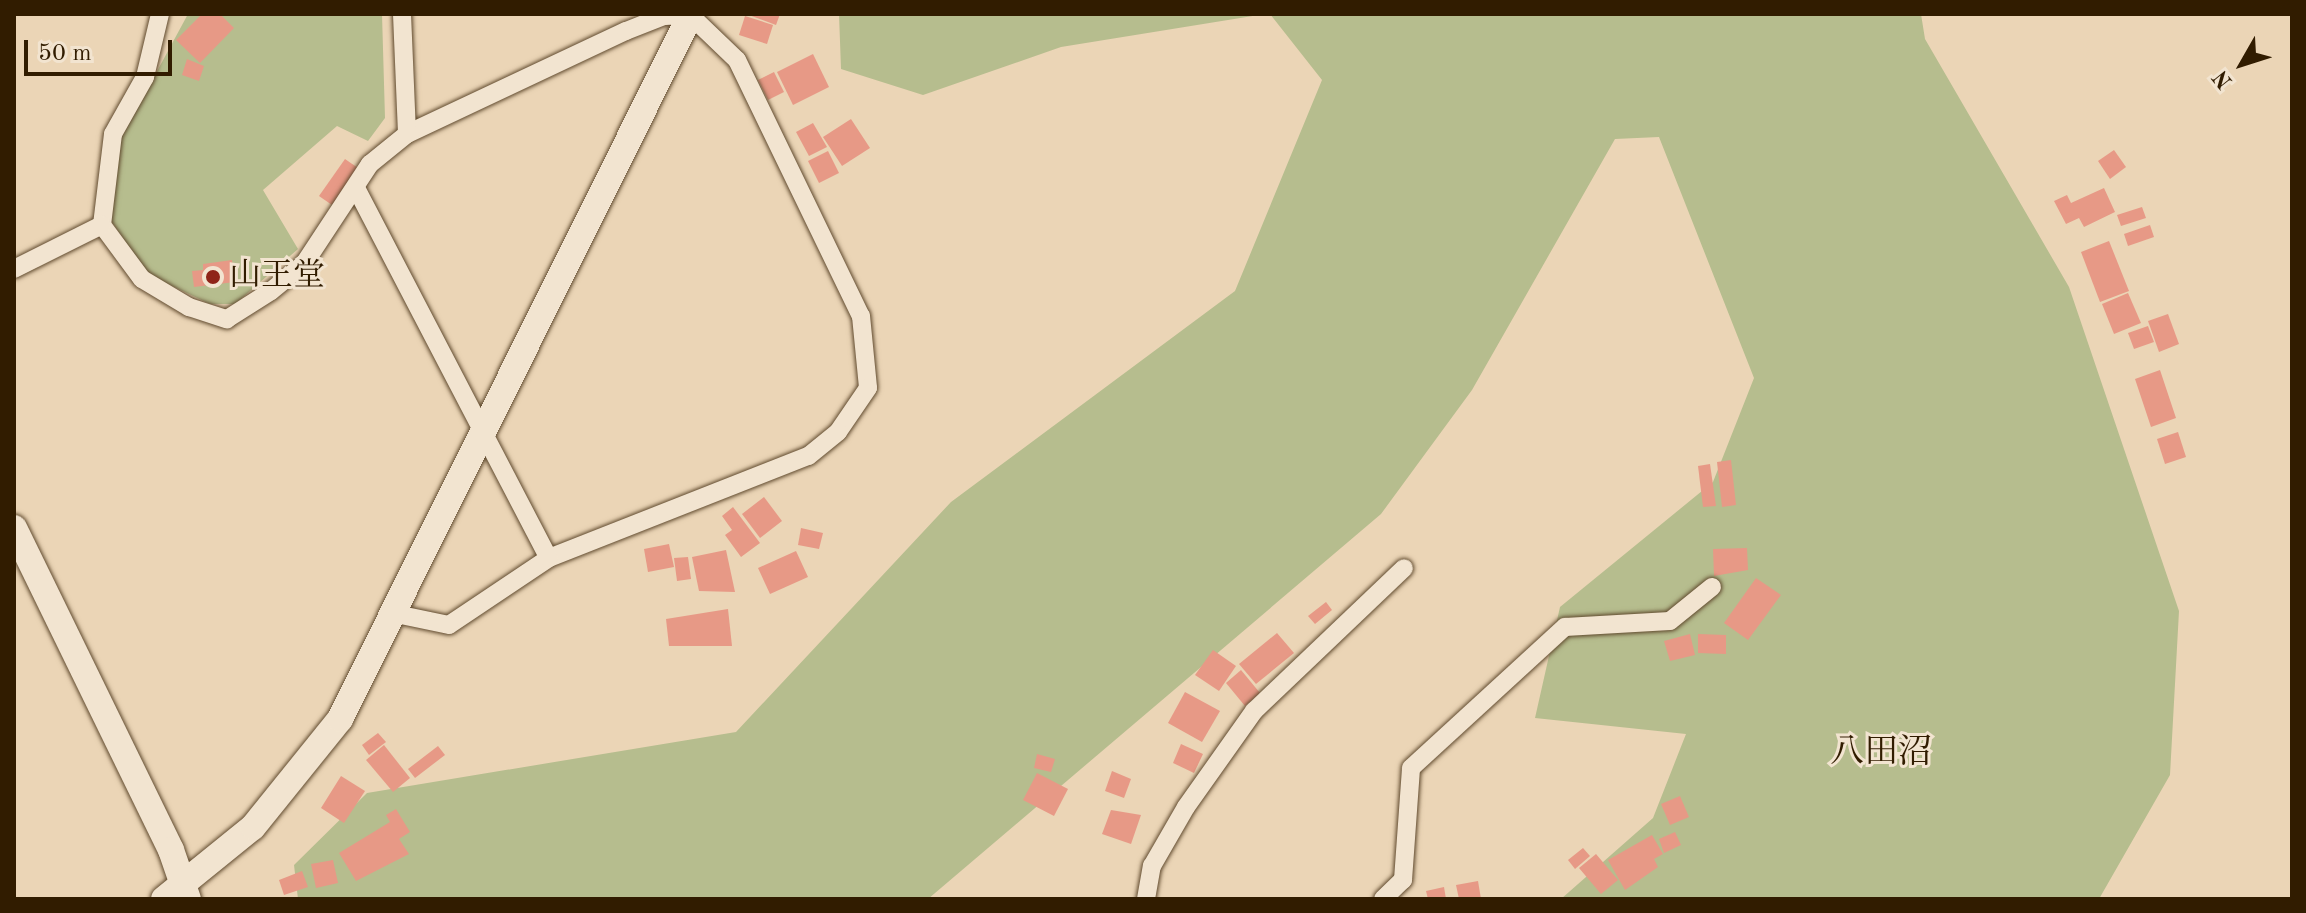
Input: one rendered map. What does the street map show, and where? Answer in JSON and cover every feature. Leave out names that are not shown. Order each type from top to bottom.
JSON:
[{"type":"street","points":[[160,14],[145,77],[113,134],[102,225],[142,279],[227,319],[304,264],[370,164],[407,134],[639,26],[690,14]]},
{"type":"street","points":[[402,14],[407,134]]},
{"type":"street","points":[[14,528],[179,896],[253,827],[322,748],[396,614],[690,14]]},
{"type":"street","points":[[396,614],[449,625],[549,558],[786,468],[838,432],[868,388],[861,316],[737,60],[690,14]]},
{"type":"street","points":[[356,188],[485,429],[549,558]]},
{"type":"street","points":[[14,269],[102,225]]},
{"type":"street","points":[[1146,899],[1152,866],[1186,807],[1254,711],[1404,568]]},
{"type":"street","points":[[1383,899],[1403,880],[1411,768],[1565,627],[1670,621],[1712,587]]},
{"type":"green space","points":[[188,14],[382,14],[385,118],[368,141],[337,126],[263,190],[298,249],[235,304],[210,304],[147,274],[112,222],[107,186],[115,149]]},
{"type":"green space","points":[[839,14],[1265,14],[1061,47],[923,95],[841,69]]},
{"type":"green space","points":[[1270,14],[1921,14],[1925,39],[2069,287],[2179,611],[2170,775],[2099,899],[1561,899],[1653,818],[1686,734],[1535,718],[1560,607],[1713,482],[1754,378],[1659,137],[1615,139],[1472,390],[1381,514],[928,899],[298,899],[294,865],[367,793],[736,732],[951,502],[1235,291],[1322,80]]},
{"type":"building","points":[[202,14],[220,14],[234,28],[200,63],[176,40]]},
{"type":"building","points":[[746,14],[780,14],[776,25]]},
{"type":"building","points":[[745,16],[773,25],[767,44],[739,35]]},
{"type":"building","points":[[813,54],[829,87],[793,105],[777,72]]},
{"type":"building","points":[[187,59],[204,66],[199,81],[182,75]]},
{"type":"building","points":[[774,72],[784,92],[768,100],[758,80]]},
{"type":"building","points":[[851,119],[870,148],[842,166],[823,137]]},
{"type":"building","points":[[813,123],[827,147],[809,156],[796,132]]},
{"type":"building","points":[[2114,150],[2126,167],[2110,179],[2098,161]]},
{"type":"building","points":[[828,151],[839,173],[819,183],[808,161]]},
{"type":"building","points":[[345,159],[358,168],[332,205],[319,196]]},
{"type":"building","points":[[2104,188],[2115,212],[2084,227],[2079,218],[2066,224],[2054,201],[2067,195],[2071,203]]},
{"type":"building","points":[[2142,207],[2146,218],[2121,226],[2117,215]]},
{"type":"building","points":[[2150,225],[2154,237],[2128,246],[2124,234]]},
{"type":"building","points":[[2109,241],[2129,291],[2100,302],[2081,252]]},
{"type":"building","name":"山王堂","points":[[232,260],[235,282],[194,287],[192,271],[203,270],[203,264]]},
{"type":"building","points":[[2128,293],[2141,323],[2114,334],[2102,304]]},
{"type":"building","points":[[2168,314],[2179,344],[2159,352],[2148,321]]},
{"type":"building","points":[[2148,326],[2154,342],[2134,349],[2128,333]]},
{"type":"building","points":[[2160,370],[2176,418],[2151,427],[2135,379]]},
{"type":"building","points":[[2178,432],[2186,457],[2165,464],[2157,439]]},
{"type":"building","points":[[1731,460],[1736,505],[1722,507],[1717,462]]},
{"type":"building","points":[[1710,464],[1716,506],[1703,507],[1698,466]]},
{"type":"building","points":[[764,497],[782,521],[760,538],[742,514]]},
{"type":"building","points":[[733,507],[760,543],[741,557],[725,535],[732,530],[722,516]]},
{"type":"building","points":[[801,528],[823,533],[819,549],[798,545]]},
{"type":"building","points":[[669,544],[674,567],[648,572],[644,549]]},
{"type":"building","points":[[1747,548],[1748,570],[1714,576],[1713,549]]},
{"type":"building","points":[[726,550],[735,592],[699,591],[692,557]]},
{"type":"building","points":[[796,551],[808,577],[770,594],[758,568]]},
{"type":"building","points":[[688,557],[691,579],[677,581],[674,558]]},
{"type":"building","points":[[1756,578],[1781,595],[1748,640],[1724,623]]},
{"type":"building","points":[[1326,602],[1332,610],[1315,624],[1308,616]]},
{"type":"building","points":[[728,609],[732,646],[669,646],[666,619]]},
{"type":"building","points":[[1277,633],[1294,653],[1256,684],[1239,664]]},
{"type":"building","points":[[1690,634],[1695,655],[1670,661],[1664,641]]},
{"type":"building","points":[[1698,634],[1726,635],[1726,654],[1698,653]]},
{"type":"building","points":[[1213,650],[1236,666],[1219,691],[1195,675]]},
{"type":"building","points":[[1241,670],[1260,693],[1245,706],[1226,683]]},
{"type":"building","points":[[1185,692],[1220,711],[1202,742],[1168,723]]},
{"type":"building","points":[[378,733],[386,742],[369,755],[362,745]]},
{"type":"building","points":[[1181,744],[1203,754],[1194,773],[1173,763]]},
{"type":"building","points":[[384,745],[410,778],[393,792],[366,760]]},
{"type":"building","points":[[438,746],[445,755],[415,778],[408,769]]},
{"type":"building","points":[[1037,754],[1055,759],[1051,772],[1034,768]]},
{"type":"building","points":[[1112,771],[1131,779],[1124,798],[1105,791]]},
{"type":"building","points":[[1037,773],[1068,789],[1054,816],[1023,800]]},
{"type":"building","points":[[341,776],[365,791],[344,823],[321,808]]},
{"type":"building","points":[[1680,796],[1689,817],[1670,825],[1661,804]]},
{"type":"building","points":[[396,809],[410,832],[399,839],[409,854],[356,881],[339,853],[390,822],[386,815]]},
{"type":"building","points":[[1111,810],[1141,815],[1131,844],[1102,834]]},
{"type":"building","points":[[1675,832],[1681,845],[1664,853],[1659,839]]},
{"type":"building","points":[[1652,835],[1663,854],[1654,859],[1658,867],[1625,890],[1608,860]]},
{"type":"building","points":[[1583,848],[1590,856],[1575,869],[1568,860]]},
{"type":"building","points":[[1596,854],[1618,880],[1601,894],[1579,868]]},
{"type":"building","points":[[333,860],[338,883],[316,888],[311,864]]},
{"type":"building","points":[[302,871],[308,887],[284,895],[279,880]]},
{"type":"building","points":[[1478,881],[1481,899],[1459,899],[1456,885]]},
{"type":"building","points":[[1444,887],[1446,899],[1428,899],[1426,891]]},
{"type":"place","name":"山王堂","points":[[213,277]]},
{"type":"district","name":"八田沼","points":[[1881,754]]}]
